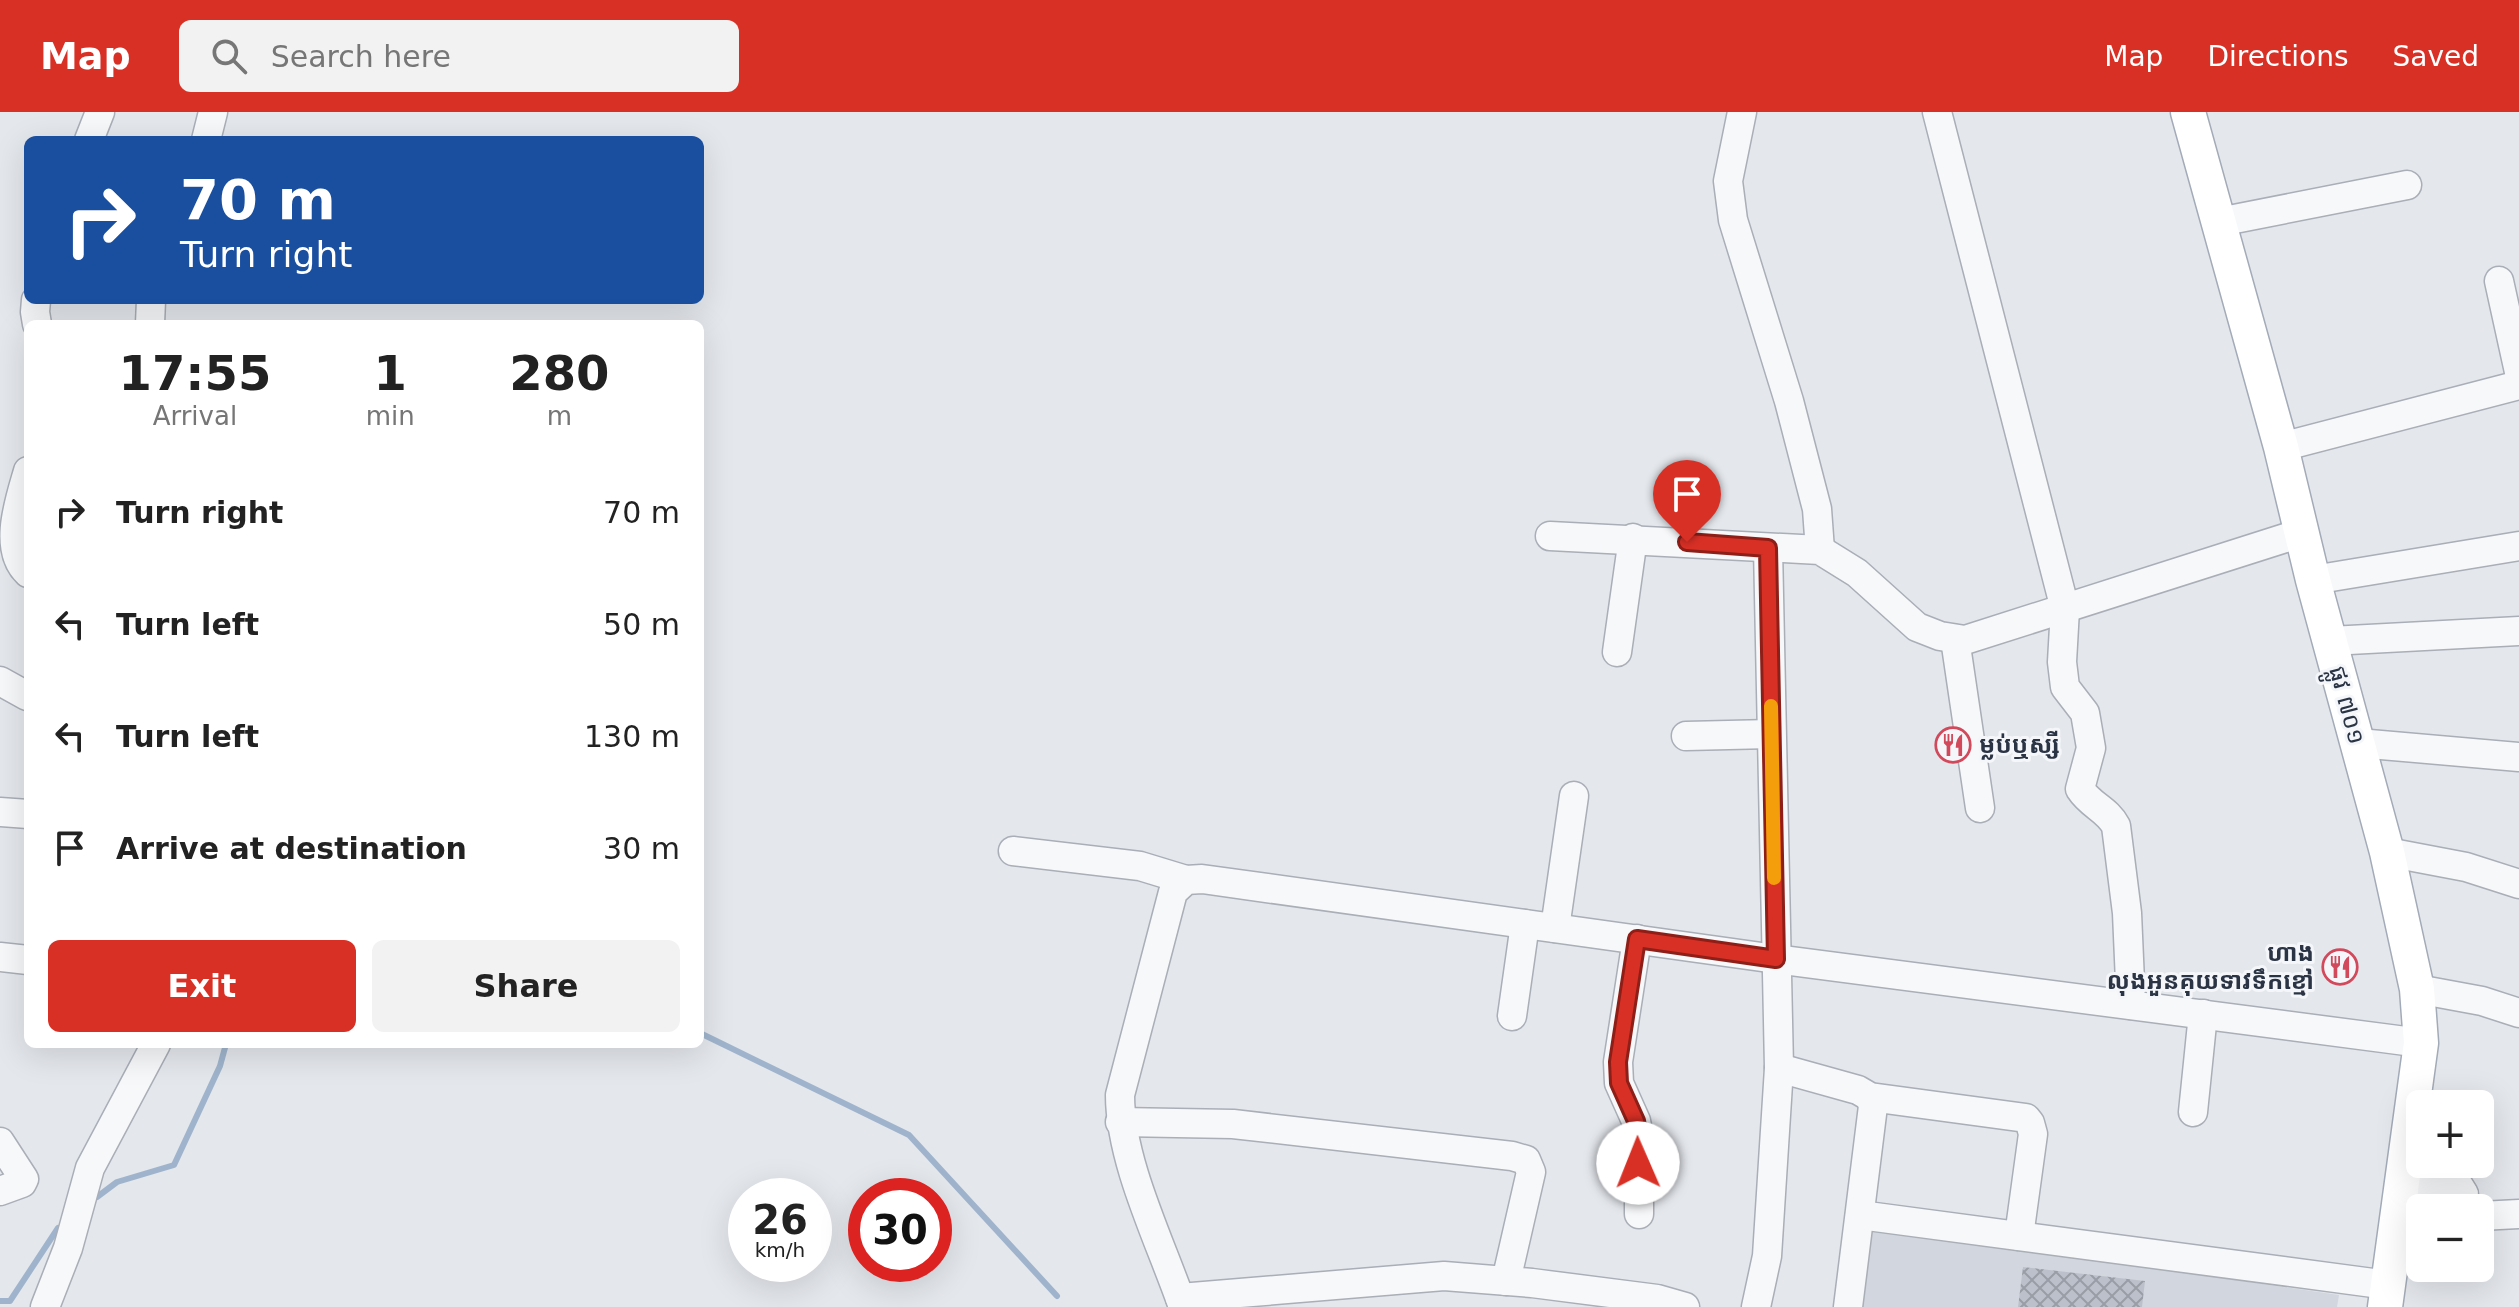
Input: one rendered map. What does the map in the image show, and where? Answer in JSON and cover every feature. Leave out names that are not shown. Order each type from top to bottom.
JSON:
[{"type":"main road","name":"ផ្លូវ ៧០១","points":[[2188,112],[2281,447],[2313,580],[2387,852],[2417,989],[2421,1043],[2403,1179],[2406,1198]]},
{"type":"main road","name":"ផ្លូវ ៧០១","points":[[2387,1296],[2406,1227]]},
{"type":"street","points":[[91,136],[100,112]]},
{"type":"street","points":[[207,136],[213,112]]},
{"type":"street","points":[[1742,112],[1728,181],[1733,220],[1789,401],[1817,509],[1820,550]]},
{"type":"street","points":[[1937,112],[2065,609],[2062,662],[2065,687],[2085,713],[2091,748],[2080,789],[2088,801],[2110,815],[2116,826],[2127,913],[2131,1005]]},
{"type":"street","points":[[2219,222],[2407,185]]},
{"type":"street","points":[[2499,281],[2517,356]]},
{"type":"street","points":[[2281,447],[2519,385]]},
{"type":"street","points":[[24,485],[16,513],[14,538],[24,569]]},
{"type":"street","points":[[1550,536],[1820,550],[1857,573],[1917,627],[1940,636],[1965,640],[2301,533]]},
{"type":"street","points":[[1617,652],[1633,538]]},
{"type":"street","points":[[2313,580],[2519,546]]},
{"type":"street","points":[[1756,1307],[1767,1256],[1779,1068],[1768,548]]},
{"type":"street","points":[[2330,641],[2519,631]]},
{"type":"street","points":[[1955,639],[1980,808]]},
{"type":"street","points":[[0,681],[24,694]]},
{"type":"street","points":[[1686,736],[1771,734]]},
{"type":"street","points":[[2358,743],[2519,757]]},
{"type":"street","points":[[1555,928],[1574,796]]},
{"type":"street","points":[[0,812],[24,814]]},
{"type":"street","points":[[1013,851],[1140,866],[1186,880],[1202,879],[1776,959],[2421,1043]]},
{"type":"street","points":[[2387,852],[2466,867],[2519,884]]},
{"type":"street","points":[[1186,880],[1173,892],[1120,1095],[1120,1122],[1182,1303],[1444,1276],[1657,1299],[1685,1307]]},
{"type":"street","points":[[1512,1016],[1525,924]]},
{"type":"street","points":[[1637,939],[1618,1062],[1619,1083],[1636,1121],[1639,1136],[1639,1214]]},
{"type":"street","points":[[0,957],[24,960]]},
{"type":"street","points":[[2417,989],[2482,1001],[2519,1013]]},
{"type":"street","points":[[2193,1112],[2203,1014]]},
{"type":"street","points":[[45,1307],[68,1248],[90,1168],[154,1048]]},
{"type":"street","points":[[1779,1068],[1858,1090],[1870,1097],[2026,1118],[2033,1134],[2019,1236]]},
{"type":"street","points":[[1848,1307],[1873,1106],[1870,1097]]},
{"type":"street","points":[[1120,1122],[1233,1124],[1526,1160],[1531,1172],[1506,1281]]},
{"type":"street","points":[[0,1142],[24,1179],[22,1183],[0,1191]]},
{"type":"street","points":[[2403,1179],[2459,1186],[2464,1194]]},
{"type":"street","points":[[2494,1215],[2519,1214]]},
{"type":"street","points":[[1860,1215],[2019,1236],[2387,1296]]},
{"type":"shaded area","points":[[1868,1227],[2339,1295],[2337,1307],[1858,1307]]},
{"type":"building","points":[[2023,1267],[2145,1281],[2142,1307],[2018,1307]]},
{"type":"waterway","points":[[704,1035],[909,1135],[1057,1296]]},
{"type":"waterway","points":[[97,1197],[117,1182],[174,1165],[220,1066],[225,1048]]},
{"type":"waterway","points":[[0,1301],[10,1301],[58,1228]]},
{"type":"slow traffic","points":[[1771,706],[1774,878]]},
{"type":"place","name":"ម្លប់ឬស្សី","points":[[1953,745]]},
{"type":"place","name":"ហាង លុងអួនគុយទាវទឹកខ្មៅ","points":[[2340,967]]},
{"type":"route","points":[[1638,1163],[1639,1136],[1636,1121],[1619,1083],[1618,1062],[1637,939],[1776,959],[1768,548],[1687,542]]}]
